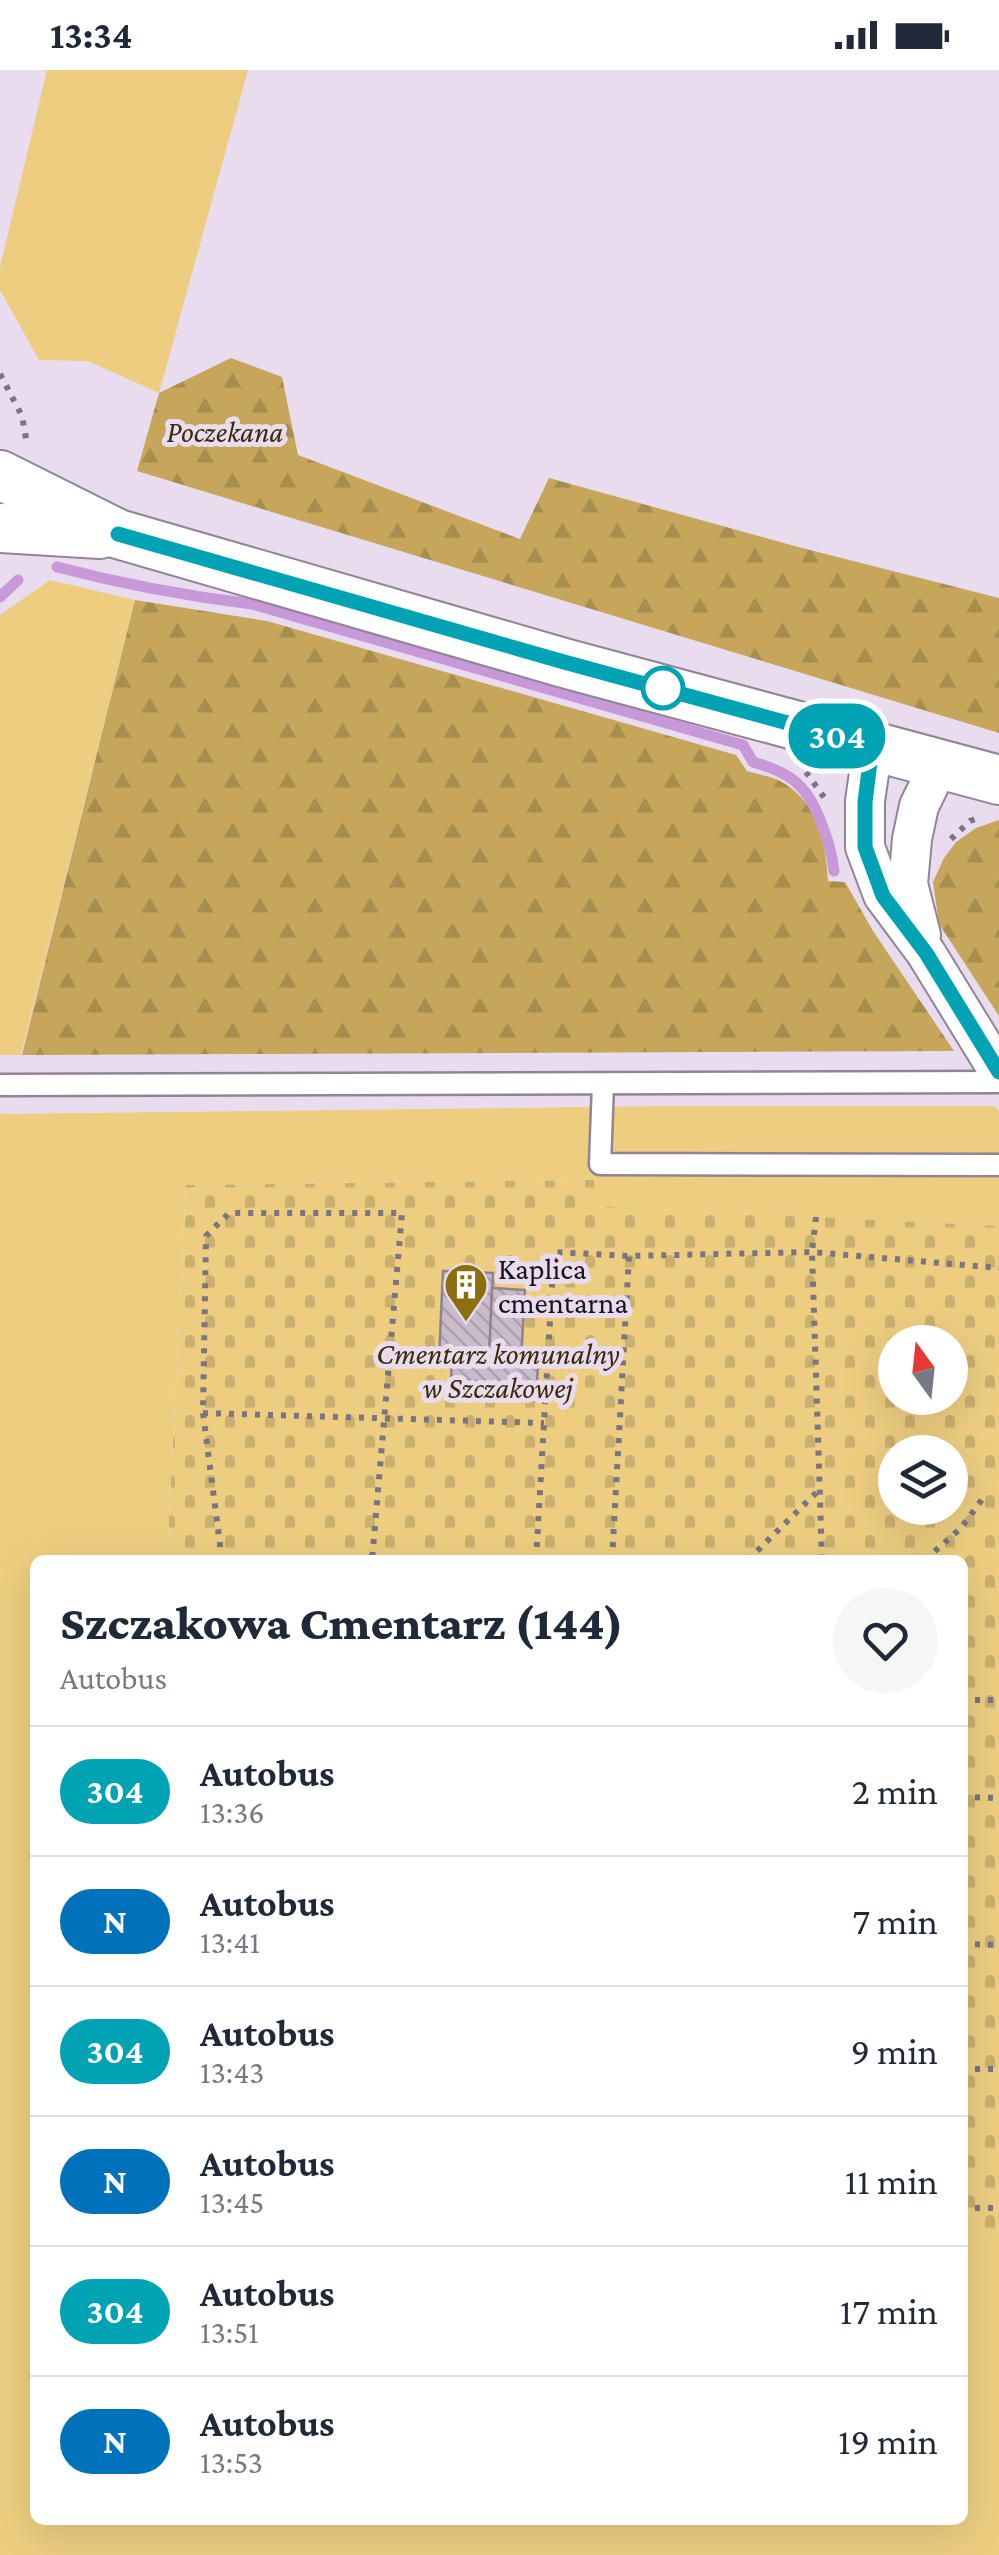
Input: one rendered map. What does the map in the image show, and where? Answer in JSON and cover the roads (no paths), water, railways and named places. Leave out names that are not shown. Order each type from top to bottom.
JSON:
[{"type":"street","points":[[14,465],[118,534]]},
{"type":"street","points":[[0,528],[118,534],[545,657],[999,780]]},
{"type":"street","points":[[872,746],[865,802],[865,847],[883,896],[926,953],[999,1072]]},
{"type":"street","points":[[926,953],[908,884],[918,806],[940,764]]},
{"type":"lane","points":[[0,1085],[999,1082]]},
{"type":"lane","points":[[604,1084],[600,1164],[999,1164]]},
{"type":"waterway","points":[[57,567],[154,589],[252,604],[743,745],[753,762],[786,775],[808,795],[826,837],[834,871]]},
{"type":"waterway","points":[[0,597],[18,580]]},
{"type":"place","name":"Kaplica cmentarna","points":[[466,1323]]},
{"type":"park label","name":"Poczekana","points":[[225,431]]},
{"type":"park label","name":"Cmentarz komunalny w Szczakowej","points":[[498,1370]]}]
